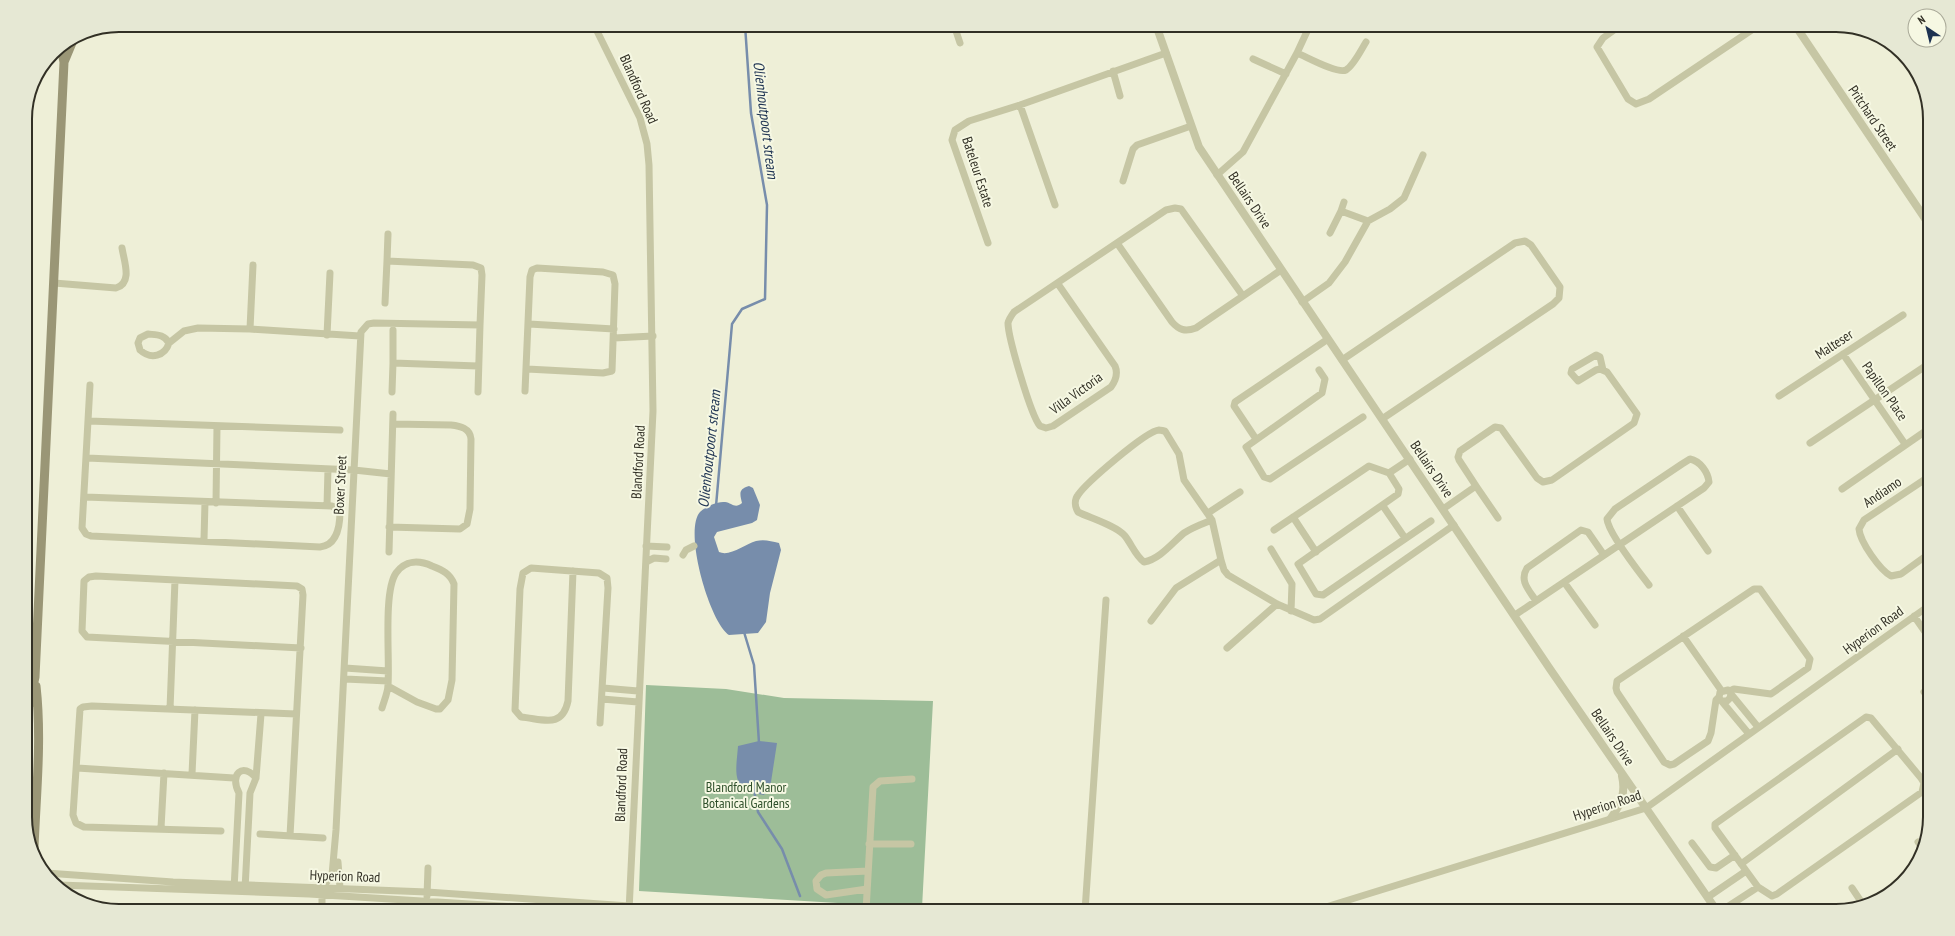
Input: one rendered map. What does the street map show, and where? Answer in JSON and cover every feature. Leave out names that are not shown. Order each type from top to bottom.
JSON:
[{"type":"main road","points":[[64,62],[70,48]]},
{"type":"main road","points":[[34,835],[38,710],[35,677],[64,62],[62,54]]},
{"type":"main road","points":[[32,691],[35,677]]},
{"type":"street","name":"Blandford Road","points":[[597,32],[640,118],[647,144],[653,336],[653,412],[638,691],[629,904]]},
{"type":"street","points":[[956,32],[960,43]]},
{"type":"street","name":"Bellairs Drive","points":[[1158,32],[1199,147],[1620,772],[1712,904]]},
{"type":"street","points":[[1217,175],[1244,152],[1307,32]]},
{"type":"street","points":[[1611,32],[1603,38],[1597,47],[1630,101],[1638,104],[1748,32]]},
{"type":"street","name":"Pritchard Street","points":[[1800,32],[1923,216]]},
{"type":"street","points":[[1297,53],[1335,70],[1343,71],[1350,67],[1366,42]]},
{"type":"street","name":"Bateleur Estate","points":[[988,243],[952,140],[952,135],[958,127],[969,121],[1020,105],[1166,54]]},
{"type":"street","points":[[1253,59],[1286,74]]},
{"type":"street","points":[[1113,72],[1120,96]]},
{"type":"street","points":[[1020,105],[1055,205]]},
{"type":"street","points":[[1123,181],[1133,149],[1137,145],[1191,126]]},
{"type":"street","points":[[1302,302],[1329,284],[1368,221],[1390,209],[1404,198],[1423,155]]},
{"type":"street","points":[[1330,233],[1344,202]]},
{"type":"street","name":"Villa Victoria","points":[[1058,284],[1114,366],[1116,372],[1115,380],[1111,386],[1053,426],[1046,428],[1040,426],[1033,414],[1008,325],[1009,320],[1014,312],[1058,284],[1166,210],[1175,208],[1180,209],[1243,296]]},
{"type":"street","points":[[1341,211],[1368,221]]},
{"type":"street","points":[[385,303],[388,234]]},
{"type":"street","points":[[1342,360],[1515,243],[1525,241],[1531,245],[1560,287],[1559,298],[1553,304],[1382,419]]},
{"type":"street","points":[[1117,243],[1172,322],[1181,330],[1187,331],[1196,328],[1281,270]]},
{"type":"street","points":[[54,283],[116,288],[121,286],[126,282],[127,277],[122,248]]},
{"type":"street","points":[[387,261],[479,266],[482,270],[478,392]]},
{"type":"street","points":[[250,329],[253,265]]},
{"type":"street","points":[[525,391],[530,277],[532,270],[537,268],[603,272],[612,275],[616,284],[613,369],[610,372],[527,369]]},
{"type":"street","points":[[327,335],[330,273]]},
{"type":"street","name":"Malteser","points":[[1779,396],[1903,315]]},
{"type":"street","points":[[168,343],[191,329],[250,329],[360,336],[368,324],[374,323],[480,325]]},
{"type":"street","points":[[529,324],[614,329]]},
{"type":"street","points":[[392,392],[394,363],[393,330]]},
{"type":"street","name":"Boxer Street","points":[[322,892],[332,875],[336,830],[345,679],[360,336]]},
{"type":"street","points":[[614,338],[653,336]]},
{"type":"street","points":[[1256,439],[1234,406],[1235,402],[1328,339]]},
{"type":"street","name":"Papillon Place","points":[[1843,354],[1906,444]]},
{"type":"street","points":[[1498,518],[1459,460],[1458,454],[1460,451],[1495,427],[1501,428],[1540,481],[1548,482],[1634,423],[1637,414],[1609,375],[1603,370],[1600,357],[1596,355],[1572,369],[1571,373],[1578,381],[1596,370],[1603,370]]},
{"type":"street","points":[[394,363],[478,366]]},
{"type":"street","points":[[1810,442],[1923,368]]},
{"type":"street","points":[[1319,370],[1325,379],[1322,393],[1247,445],[1246,449],[1264,478],[1269,480],[1363,417]]},
{"type":"street","points":[[85,496],[216,503],[327,506],[338,508],[340,521],[338,533],[333,540],[324,546],[91,536],[86,534],[82,528],[85,496],[90,385]]},
{"type":"street","points":[[389,552],[393,414]]},
{"type":"street","points":[[89,421],[340,430]]},
{"type":"street","points":[[390,527],[460,529],[467,524],[470,509],[471,436],[467,430],[459,426],[451,425],[393,424]]},
{"type":"street","points":[[216,503],[217,426]]},
{"type":"street","points":[[1212,520],[1197,525],[1184,533],[1156,557],[1144,562],[1122,533],[1078,512],[1075,506],[1077,495],[1104,468],[1148,436],[1159,430],[1165,431],[1179,454],[1184,480],[1212,520],[1224,570],[1228,575],[1277,604],[1314,620],[1320,619],[1454,525]]},
{"type":"street","points":[[1842,489],[1923,433]]},
{"type":"street","points":[[87,458],[354,470],[391,474]]},
{"type":"street","points":[[1389,473],[1410,459]]},
{"type":"street","points":[[1515,615],[1620,544],[1704,488],[1709,482],[1708,476],[1701,465],[1695,460],[1690,459],[1682,464],[1609,514],[1607,523],[1620,544],[1649,585]]},
{"type":"street","points":[[1274,530],[1369,466],[1389,473],[1400,489],[1400,492],[1383,506],[1299,563],[1298,566],[1316,594],[1321,596],[1431,521]]},
{"type":"street","points":[[327,506],[328,469]]},
{"type":"street","name":"Andiamo","points":[[1923,481],[1864,520],[1859,529],[1861,540],[1882,568],[1891,576],[1901,574],[1923,558]]},
{"type":"street","points":[[1443,509],[1476,486]]},
{"type":"street","points":[[1208,513],[1240,492]]},
{"type":"street","points":[[204,540],[205,502]]},
{"type":"street","points":[[1383,506],[1406,538]]},
{"type":"street","points":[[1677,506],[1708,550]]},
{"type":"street","points":[[1293,517],[1316,552]]},
{"type":"street","points":[[1536,601],[1524,582],[1523,575],[1526,568],[1581,530],[1588,532],[1604,555]]},
{"type":"street","points":[[646,546],[667,547]]},
{"type":"street","points":[[683,555],[686,550],[694,546]]},
{"type":"street","points":[[1271,548],[1292,584],[1291,611]]},
{"type":"street","points":[[646,562],[654,558],[666,559]]},
{"type":"street","points":[[1151,621],[1176,588],[1221,560]]},
{"type":"street","points":[[345,679],[388,684],[433,709],[440,708],[448,700],[452,680],[454,584],[445,572],[426,563],[416,562],[405,564],[396,573],[390,594],[388,684],[382,708]]},
{"type":"street","points":[[574,571],[566,709],[562,716],[553,720],[521,717],[515,710],[514,704],[521,578],[523,574],[531,568],[574,571],[602,573],[608,581],[600,723]]},
{"type":"street","points":[[290,836],[301,648],[303,595],[300,588],[96,576],[87,578],[84,581],[82,628],[84,634],[89,637],[301,648]]},
{"type":"street","points":[[170,709],[174,641],[175,580]]},
{"type":"street","points":[[1564,582],[1595,625]]},
{"type":"street","points":[[1730,692],[1734,689],[1771,694],[1808,668],[1810,665],[1810,659],[1763,591],[1760,589],[1754,589],[1683,636],[1618,681],[1616,685],[1617,692],[1664,762],[1670,764],[1674,764],[1708,741],[1711,733],[1716,700],[1721,696],[1725,689],[1730,692],[1758,727]]},
{"type":"street","points":[[1085,904],[1106,600]]},
{"type":"street","points":[[1228,648],[1277,604]]},
{"type":"street","name":"Hyperion Road","points":[[1335,904],[1646,808],[1923,610]]},
{"type":"street","points":[[1914,616],[1923,629]]},
{"type":"street","points":[[1683,636],[1721,696],[1749,734]]},
{"type":"street","points":[[345,668],[388,670]]},
{"type":"street","points":[[603,688],[638,691]]},
{"type":"street","points":[[1721,696],[1729,700],[1730,692]]},
{"type":"street","points":[[602,699],[638,702]]},
{"type":"street","points":[[221,831],[79,826],[74,821],[73,814],[77,768],[79,715],[81,708],[92,706],[261,714],[296,714]]},
{"type":"street","points":[[192,774],[195,710]]},
{"type":"street","points":[[246,888],[250,793],[256,778],[261,714]]},
{"type":"street","points":[[1923,782],[1898,749],[1871,718],[1862,719],[1718,821],[1715,824],[1715,828],[1758,887],[1772,896],[1777,894],[1922,792],[1923,788]]},
{"type":"street","points":[[1741,864],[1898,749]]},
{"type":"street","points":[[77,768],[192,774],[234,778]]},
{"type":"street","points":[[234,778],[239,773],[247,771],[251,772],[256,778]]},
{"type":"street","points":[[1611,818],[1624,795],[1620,772]]},
{"type":"street","points":[[161,828],[164,773]]},
{"type":"street","points":[[234,778],[238,792],[234,888]]},
{"type":"street","points":[[866,904],[873,787],[880,781],[912,779]]},
{"type":"street","points":[[237,829],[248,829]]},
{"type":"street","name":"Boxer Street","points":[[336,830],[338,878],[340,888]]},
{"type":"street","points":[[260,834],[323,838]]},
{"type":"street","points":[[1692,843],[1713,869],[1735,855]]},
{"type":"street","points":[[869,844],[911,844]]},
{"type":"street","points":[[428,868],[428,903]]},
{"type":"street","points":[[867,889],[826,895],[817,889],[816,881],[821,875],[826,873],[868,871]]},
{"type":"street","points":[[1708,897],[1746,871]]},
{"type":"street","name":"Hyperion Road","points":[[54,874],[87,878],[234,888]]},
{"type":"street","name":"Hyperion Road","points":[[66,885],[246,888],[322,892],[448,904]]},
{"type":"street","points":[[1732,904],[1758,887]]},
{"type":"street","name":"Hyperion Road","points":[[322,892],[340,888],[427,892],[578,904]]},
{"type":"street","points":[[1852,888],[1860,900]]},
{"type":"street","points":[[322,892],[322,904]]},
{"type":"green space","name":"Blandford Manor Botanical Gardens","points":[[646,685],[726,689],[784,698],[933,701],[922,904],[855,904],[639,891]]},
{"type":"water","points":[[749,486],[753,488],[760,505],[757,520],[752,523],[717,532],[714,537],[719,552],[733,552],[756,541],[762,540],[779,543],[781,550],[770,593],[766,622],[758,633],[729,635],[722,627],[714,613],[701,576],[695,538],[696,522],[700,512],[718,502],[735,506],[740,505],[742,503],[740,494],[741,490]]},
{"type":"water","points":[[759,741],[777,743],[771,782],[764,795],[753,793],[745,789],[740,784],[736,772],[738,746]]},
{"type":"waterway","name":"Olienhoutpoort stream","points":[[716,506],[732,324],[742,309],[765,299],[767,205],[751,113],[745,32]]},
{"type":"waterway","name":"Olienhoutpoort stream","points":[[744,632],[754,665],[759,743]]},
{"type":"waterway","name":"Olienhoutpoort stream","points":[[754,790],[758,812],[782,849],[800,896]]}]
